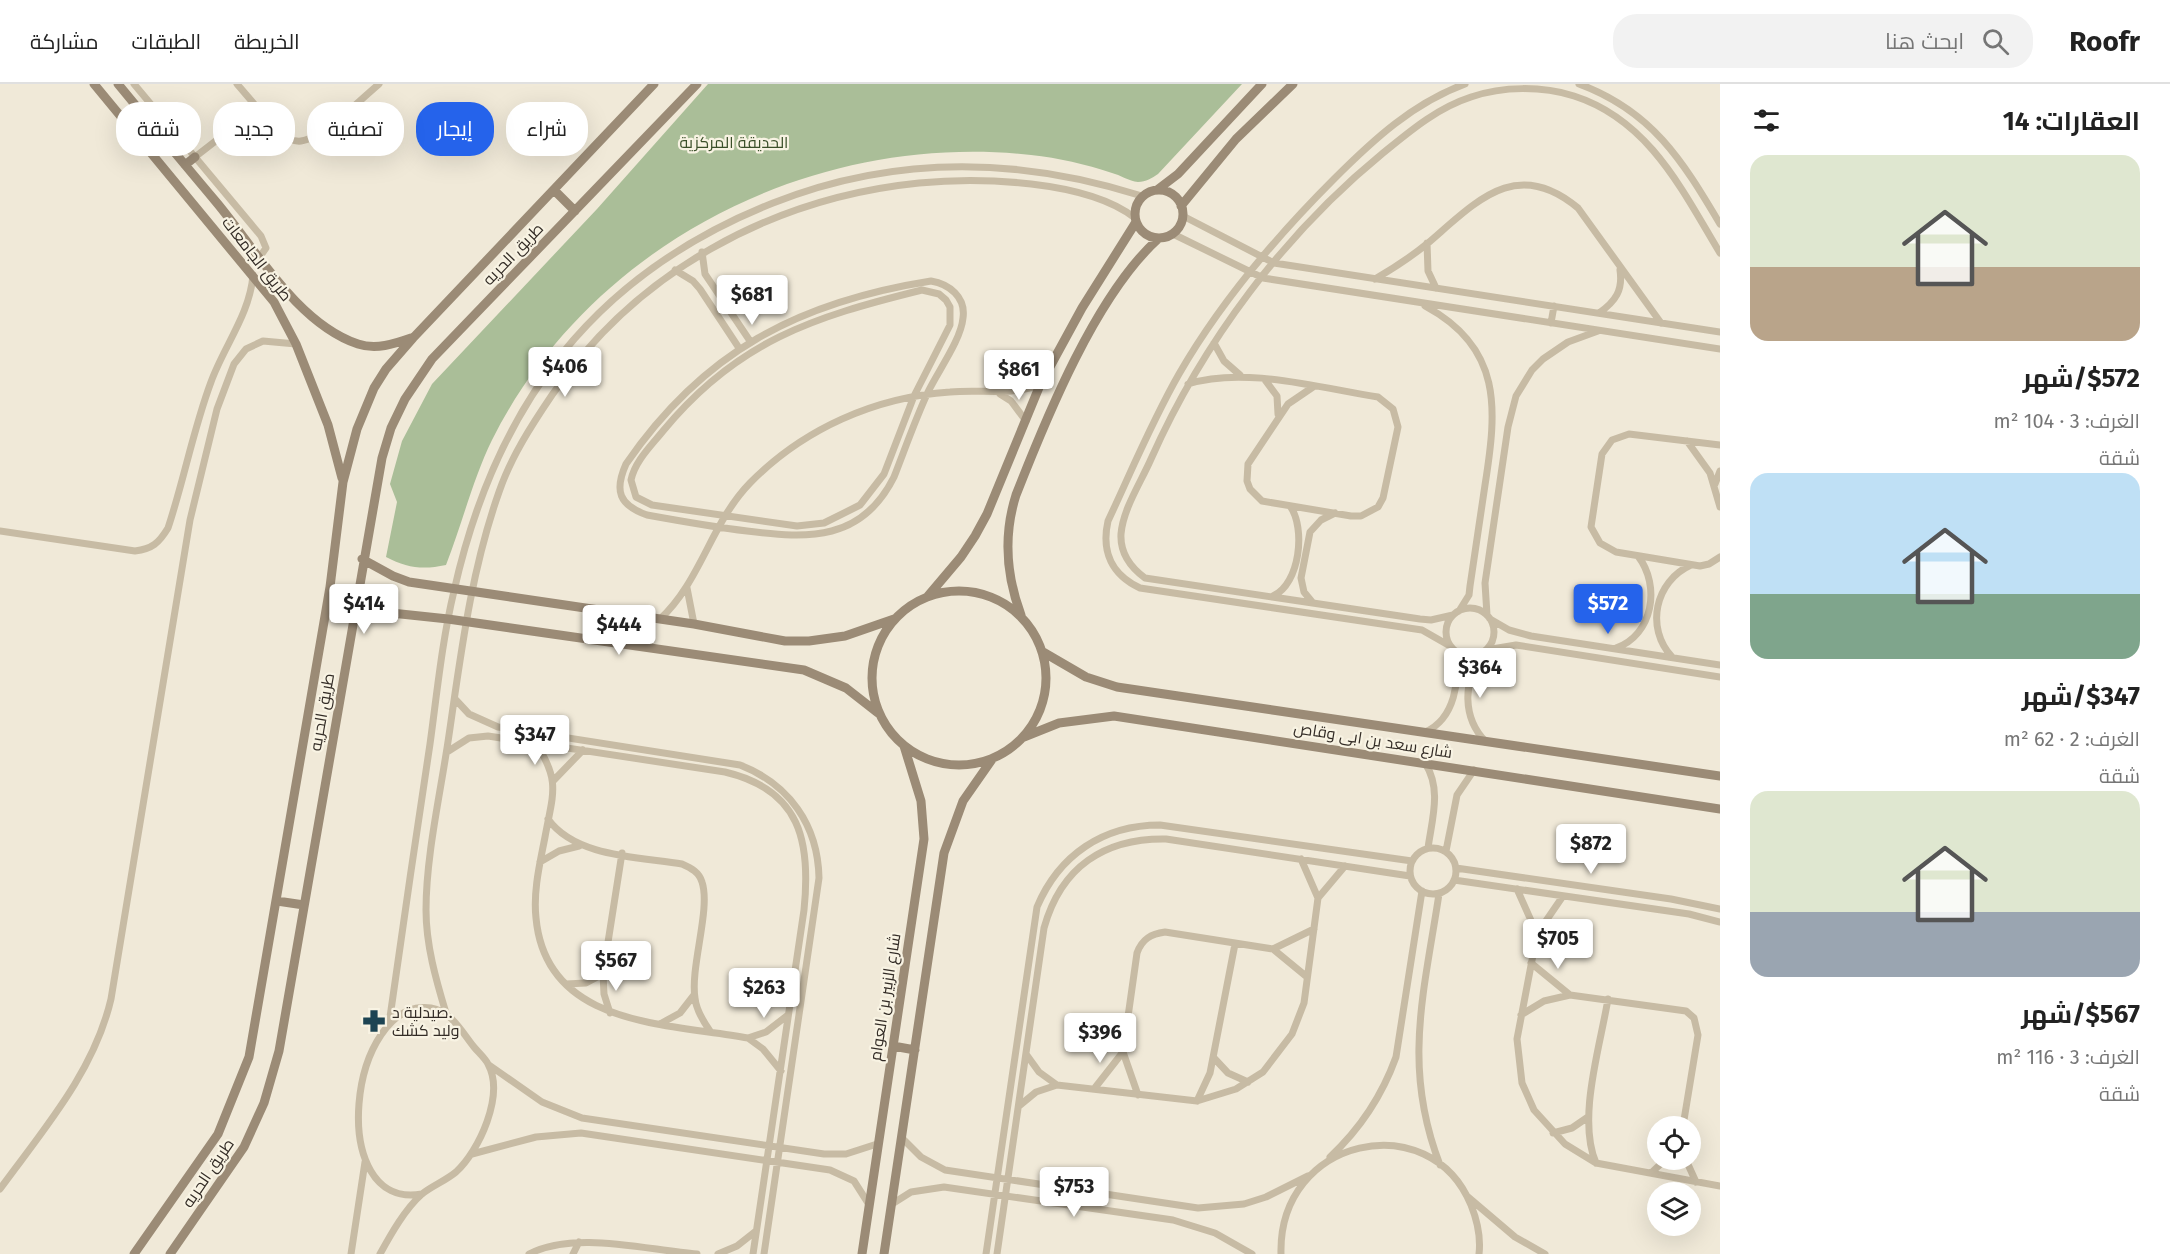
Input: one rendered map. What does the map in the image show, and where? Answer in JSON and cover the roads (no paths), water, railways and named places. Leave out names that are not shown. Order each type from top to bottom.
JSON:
[{"type":"street","name":"طريق الجامعات","points":[[94,84],[274,302],[296,344],[328,425],[343,482]]},
{"type":"street","name":"طريق الجامعات","points":[[118,84],[259,258],[313,316],[348,340],[374,347],[413,338]]},
{"type":"street","points":[[134,84],[264,240],[266,248],[259,258],[246,267]]},
{"type":"street","points":[[237,84],[253,102]]},
{"type":"street","points":[[295,140],[303,141],[327,127],[379,84]]},
{"type":"street","name":"طريق الحريه","points":[[134,1254],[218,1134],[234,1100],[249,1057],[330,587],[343,482],[357,429],[371,394],[386,369],[413,338],[654,84]]},
{"type":"street","name":"طريق الحريه","points":[[170,1254],[235,1163],[264,1103],[279,1051],[362,560],[386,443],[397,413],[413,385],[432,359],[697,84]]},
{"type":"street","points":[[928,596],[961,557],[975,536],[1040,385],[1082,308],[1135,220],[1136,206],[1142,196],[1157,190],[1178,174],[1262,84]]},
{"type":"street","points":[[1022,617],[1011,585],[1007,552],[1010,515],[1071,368],[1127,273],[1158,239],[1173,234],[1180,226],[1182,212],[1236,138],[1293,84]]},
{"type":"street","points":[[1472,96],[1466,84],[1426,101],[1388,129],[1318,195],[1248,272],[1212,322],[1164,401],[1108,521],[1105,535],[1110,562],[1128,582],[1140,588],[1422,630],[1452,648],[1472,656],[1515,645],[1720,677]]},
{"type":"street","points":[[1579,84],[1601,92],[1640,117],[1666,142],[1720,224]]},
{"type":"street","points":[[1720,253],[1671,172],[1639,133],[1619,117],[1581,99],[1549,90],[1524,88],[1472,96],[1432,115],[1370,163],[1323,208],[1274,263],[1214,343],[1188,384],[1161,436],[1124,522],[1121,543],[1129,563],[1145,578],[1420,619],[1431,620],[1477,609],[1520,634],[1720,665]]},
{"type":"street","points":[[185,165],[213,143]]},
{"type":"street","points":[[1671,172],[1682,164]]},
{"type":"street","points":[[489,1065],[492,1085],[489,1114],[472,1155],[449,1177],[422,1194],[412,1196],[391,1192],[375,1179],[366,1160],[358,1108],[360,1090],[371,1057],[389,1024],[454,590],[486,482],[500,452],[533,396],[572,341],[596,314],[652,266],[685,245],[719,226],[791,195],[867,174],[947,165],[1026,169],[1085,180],[1142,196]]},
{"type":"street","points":[[877,1144],[857,1152],[835,1155],[582,1118],[532,1097],[489,1065],[446,1013],[430,953],[426,912],[427,890],[471,592],[499,492],[508,467],[534,420],[564,376],[598,336],[637,299],[675,270],[702,252],[765,221],[813,204],[887,187],[940,181],[996,181],[1051,188],[1116,206],[1135,220],[1144,234],[1158,239]]},
{"type":"street","points":[[1374,279],[1427,243],[1485,195],[1500,188],[1533,185],[1557,193],[1578,208],[1661,323]]},
{"type":"street","points":[[554,190],[575,211]]},
{"type":"street","points":[[1157,190],[1172,194],[1182,212],[1260,258],[1274,263],[1720,332]]},
{"type":"street","points":[[1173,234],[1263,278],[1720,349]]},
{"type":"street","points":[[1427,243],[1428,271],[1436,288]]},
{"type":"street","points":[[702,252],[705,274],[750,341]]},
{"type":"street","points":[[1599,313],[1615,299],[1620,290],[1620,267]]},
{"type":"street","points":[[675,270],[693,281],[700,289],[739,348]]},
{"type":"street","points":[[0,531],[135,551],[157,544],[168,528],[203,404],[225,347],[249,301],[253,275]]},
{"type":"street","points":[[931,281],[951,288],[958,296],[963,317],[927,394],[888,490],[879,502],[857,521],[837,530],[816,535],[784,536],[717,528],[647,515],[634,510],[622,498],[620,485],[626,464],[654,425],[694,384],[750,341],[792,320],[839,302],[931,281]]},
{"type":"street","points":[[922,290],[939,294],[946,300],[951,316],[950,325],[914,396],[884,474],[869,496],[849,513],[811,526],[722,517],[652,505],[636,497],[632,489],[633,471],[662,432],[693,398],[727,368],[782,335],[841,310],[922,290]]},
{"type":"street","points":[[839,302],[841,310]]},
{"type":"street","points":[[1420,303],[1446,318],[1468,339],[1484,365],[1493,394],[1494,425],[1469,595],[1446,626],[1457,673],[1452,702],[1440,722],[1421,734]]},
{"type":"street","points":[[1551,323],[1554,306]]},
{"type":"street","points":[[1487,744],[1473,726],[1467,703],[1474,668],[1490,645],[1494,632],[1488,617],[1485,583],[1508,427],[1516,396],[1532,370],[1543,359],[1569,342],[1599,331]]},
{"type":"street","points":[[0,1189],[76,1082],[104,1027],[147,787],[190,520],[217,409],[234,364],[246,349],[263,340],[296,344]]},
{"type":"street","points":[[1214,343],[1224,361],[1240,375]]},
{"type":"street","points":[[1188,384],[1222,376],[1240,375],[1313,387],[1378,398],[1393,409],[1398,427],[1385,488],[1378,507],[1361,516],[1262,501],[1247,481],[1248,464],[1278,417],[1299,394],[1313,387]]},
{"type":"street","points":[[1264,379],[1272,386],[1277,396],[1278,417]]},
{"type":"street","points":[[660,619],[687,588],[722,517],[767,468],[823,429],[867,408],[914,396],[976,391],[1000,394],[1040,385]]},
{"type":"street","points":[[1000,394],[1011,401],[1026,421]]},
{"type":"street","points":[[203,404],[217,409]]},
{"type":"street","points":[[654,425],[662,432]]},
{"type":"street","points":[[1720,445],[1629,434],[1612,440],[1602,454],[1591,527],[1594,536],[1607,549],[1638,556],[1691,565],[1709,564],[1720,556]]},
{"type":"street","points":[[1687,441],[1703,462],[1715,484],[1720,507]]},
{"type":"street","points":[[1715,484],[1720,471]]},
{"type":"street","points":[[1271,597],[1285,589],[1290,583],[1300,530],[1297,517],[1290,506]]},
{"type":"street","points":[[1313,603],[1302,585],[1310,532],[1315,525],[1335,513]]},
{"type":"street","points":[[1296,554],[1305,556]]},
{"type":"street","points":[[1615,648],[1625,645],[1641,631],[1649,605],[1652,580],[1638,556]]},
{"type":"street","points":[[362,560],[393,576],[454,590],[694,624],[785,641],[810,641],[844,636],[894,619]]},
{"type":"street","points":[[1672,657],[1657,632],[1662,591],[1667,582],[1682,569],[1691,565]]},
{"type":"street","points":[[1209,598],[1210,587]]},
{"type":"street","points":[[687,588],[694,624]]},
{"type":"street","points":[[948,591],[968,591],[988,596],[1006,604],[1022,617],[1035,633],[1043,652],[1047,682],[1040,711],[1024,736],[1010,749],[993,758],[956,765],[937,762],[904,746],[879,714],[873,694],[871,674],[882,635],[894,619],[910,606],[928,596],[948,591]]},
{"type":"street","points":[[1649,605],[1659,607]]},
{"type":"street","points":[[354,614],[381,612],[466,621],[804,670],[846,688],[879,714]]},
{"type":"street","name":"شارع سعد بن ابى وقاص","points":[[1043,652],[1086,677],[1117,687],[1487,744],[1720,776]]},
{"type":"street","points":[[455,699],[469,714],[498,727],[720,760],[752,769],[785,792],[802,814],[813,838],[819,878],[764,1254]]},
{"type":"street","name":"شارع سعد بن ابى وقاص","points":[[1024,736],[1068,721],[1114,716],[1720,809]]},
{"type":"street","points":[[447,752],[461,742],[478,736],[535,742],[737,774],[770,792],[795,821],[805,847],[807,875],[781,1071],[753,1254]]},
{"type":"street","points":[[535,742],[554,780]]},
{"type":"street","points":[[621,756],[623,746]]},
{"type":"street","name":"شارع الزبير بن العوام","points":[[862,1254],[924,839],[921,801],[904,746]]},
{"type":"street","points":[[583,750],[554,780],[540,862],[535,902],[538,932],[548,960],[566,984],[586,1001],[610,1013],[660,1024],[748,1038],[763,1049],[781,1071]]},
{"type":"street","points":[[884,1254],[944,853],[963,801],[993,758]]},
{"type":"street","points":[[1425,763],[1434,781],[1436,793],[1428,848]]},
{"type":"street","points":[[1446,851],[1457,795],[1474,770]]},
{"type":"street","points":[[548,819],[562,835],[580,846],[682,864],[692,868],[699,875],[704,892],[694,995],[700,1014],[710,1031]]},
{"type":"street","points":[[986,1254],[1037,907],[1058,870],[1079,849],[1118,830],[1160,825],[1412,861]]},
{"type":"street","points":[[997,1254],[1048,914],[1060,889],[1090,859],[1107,849],[1146,839],[1166,839],[1410,876],[1422,891],[1439,894]]},
{"type":"street","points":[[540,862],[559,851],[580,846]]},
{"type":"street","points":[[1410,876],[1412,861],[1421,851],[1428,848],[1446,851],[1456,868],[1454,880],[1439,894],[1417,1057],[1423,1112],[1440,1165]]},
{"type":"street","points":[[610,1013],[604,994],[603,974],[621,854]]},
{"type":"street","points":[[1019,1106],[1036,1092],[1057,1085],[1197,1101],[1223,1095],[1263,1072],[1292,1034],[1304,1003],[1318,898],[1301,859]]},
{"type":"street","points":[[1318,898],[1345,866]]},
{"type":"street","points":[[1456,868],[1671,899],[1720,909]]},
{"type":"street","points":[[1454,880],[1689,914],[1720,922]]},
{"type":"street","points":[[1517,889],[1536,934]]},
{"type":"street","points":[[1281,1254],[1280,1236],[1285,1214],[1294,1194],[1308,1176],[1368,1115],[1389,1077],[1396,1057],[1422,891]]},
{"type":"street","points":[[1563,896],[1536,934],[1521,1015],[1517,1054],[1522,1083],[1534,1110],[1553,1133],[1596,1163],[1696,1182]]},
{"type":"street","points":[[276,901],[304,905]]},
{"type":"street","points":[[1273,949],[1314,929]]},
{"type":"street","points":[[1138,1095],[1123,1052],[1137,952],[1144,940],[1157,933],[1165,933],[1273,949],[1307,977]]},
{"type":"street","points":[[1197,1101],[1207,1081],[1214,1058],[1235,944]]},
{"type":"street","points":[[1531,963],[1570,995]]},
{"type":"street","points":[[566,984],[586,983],[603,974]]},
{"type":"street","points":[[660,1024],[680,1013],[694,995]]},
{"type":"street","points":[[1521,1015],[1544,1001],[1570,995],[1686,1011],[1694,1018],[1698,1035],[1685,1116]]},
{"type":"street","points":[[1596,1163],[1588,1141],[1588,1117],[1608,999]]},
{"type":"street","points":[[389,1024],[400,1015],[415,1009],[431,1008],[446,1013]]},
{"type":"street","points":[[748,1038],[766,1032],[788,1015]]},
{"type":"street","points":[[893,1046],[915,1050]]},
{"type":"street","points":[[1094,1089],[1123,1052]]},
{"type":"street","points":[[1026,1054],[1039,1072],[1057,1085]]},
{"type":"street","points":[[1214,1058],[1228,1073],[1248,1082]]},
{"type":"street","points":[[1553,1133],[1572,1128],[1588,1117]]},
{"type":"street","points":[[472,1155],[525,1139],[581,1133],[767,1160],[843,1174],[862,1191],[868,1203]]},
{"type":"street","points":[[902,1138],[921,1157],[939,1167],[1008,1180],[1210,1208],[1244,1204],[1266,1197],[1308,1176]]},
{"type":"street","points":[[1324,1162],[1346,1151],[1370,1146],[1395,1146],[1419,1153],[1440,1165],[1467,1195],[1515,1237],[1545,1254]]},
{"type":"street","points":[[351,1254],[366,1160]]},
{"type":"street","points":[[1651,1173],[1654,1170]]},
{"type":"street","points":[[1691,1170],[1696,1182]]},
{"type":"street","points":[[1701,1183],[1720,1186]]},
{"type":"street","points":[[892,1204],[911,1192],[932,1187],[1005,1196],[1173,1220],[1215,1233],[1252,1254]]},
{"type":"street","points":[[380,1254],[422,1194]]},
{"type":"street","points":[[1467,1195],[1477,1220],[1479,1254]]},
{"type":"street","points":[[718,1254],[737,1246],[756,1231]]},
{"type":"street","points":[[573,1254],[579,1242]]},
{"type":"street","points":[[534,1253],[556,1244],[579,1242],[697,1254]]},
{"type":"street","points":[[633,1248],[640,1254]]},
{"type":"place","name":"صيدلية د. وليد كشك","points":[[374,1021]]},
{"type":"park label","name":"الحديقة المركزية","points":[[734,142]]}]
